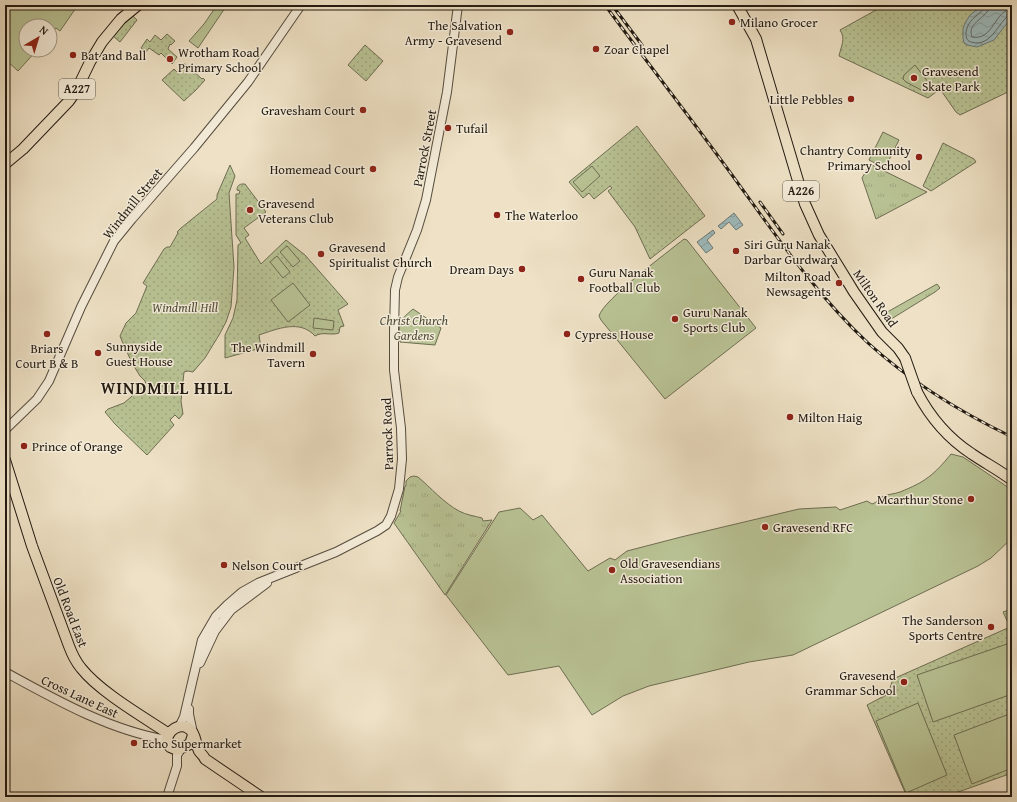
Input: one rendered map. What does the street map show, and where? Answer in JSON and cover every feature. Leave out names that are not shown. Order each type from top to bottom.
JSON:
[{"type":"main road","name":"A227","points":[[5,164],[69,102],[102,42],[121,19],[138,5]]},
{"type":"main road","name":"Milton Road","points":[[737,5],[756,39],[800,189],[818,235],[854,292],[882,332],[898,348],[905,358],[916,392],[929,413],[955,442],[1012,480]]},
{"type":"main road","name":"Old Road East","points":[[5,460],[35,553],[76,662],[96,683],[158,727],[173,745],[188,749],[200,757],[205,758]]},
{"type":"main road","points":[[185,726],[193,734],[190,744],[173,745],[173,730],[179,727],[185,726]]},
{"type":"main road","name":"Old Road East","points":[[193,734],[199,751],[205,758],[262,797]]},
{"type":"street","name":"Windmill Street","points":[[5,430],[37,399],[49,381],[81,307],[114,242],[248,82],[301,5]]},
{"type":"street","name":"Parrock Street","points":[[395,290],[398,276],[417,230],[426,200],[447,92],[458,5]]},
{"type":"street","name":"Parrock Road","points":[[179,727],[183,722],[202,640],[216,616],[242,592],[258,583],[336,552],[377,531],[386,525],[393,511],[400,478],[402,459],[401,428],[394,370],[395,290]]},
{"type":"street","name":"Cross Lane East","points":[[5,672],[62,702],[121,728],[173,745]]},
{"type":"street","name":"Parrock Road","points":[[189,698],[189,714],[193,734]]},
{"type":"street","points":[[148,736],[152,735],[158,727]]},
{"type":"street","points":[[167,797],[177,766],[177,754],[173,745]]},
{"type":"green space","points":[[5,5],[78,5],[60,31],[58,30],[58,18],[18,18],[18,58],[30,58],[18,71],[5,59]]},
{"type":"green space","points":[[217,5],[221,5],[225,8],[198,48],[189,41],[204,24]]},
{"type":"green space","points":[[885,5],[1012,5],[1012,90],[960,115],[956,112],[940,89],[928,98],[839,56],[843,40],[840,30]]},
{"type":"green space","points":[[132,15],[137,20],[120,42],[113,36]]},
{"type":"green space","points":[[167,34],[175,41],[171,45],[170,44],[168,49],[177,57],[172,64],[161,53],[159,55],[149,48],[146,52],[141,48],[147,39],[150,42],[155,35],[161,40]]},
{"type":"green space","points":[[365,45],[383,61],[366,81],[348,65]]},
{"type":"green space","points":[[184,63],[205,80],[184,101],[162,80],[174,69],[177,72]]},
{"type":"green space","name":"Gravesend Skate Park","points":[[915,65],[931,86],[925,92],[903,79],[904,75]]},
{"type":"green space","points":[[637,126],[705,216],[650,259],[635,227],[608,191],[612,188],[610,186],[594,199],[589,193],[583,198],[569,182]]},
{"type":"green space","points":[[883,132],[899,140],[885,168],[869,160]]},
{"type":"green space","points":[[943,143],[974,159],[976,162],[931,191],[923,186]]},
{"type":"green space","points":[[870,164],[927,192],[876,219],[862,178]]},
{"type":"green space","name":"Windmill Hill","points":[[230,165],[235,176],[229,193],[234,267],[231,307],[226,322],[205,358],[193,372],[184,372],[181,401],[183,414],[179,419],[175,415],[170,420],[174,425],[147,455],[115,424],[105,412],[108,409],[124,403],[146,384],[132,363],[120,336],[126,323],[136,313],[147,286],[143,283],[164,249],[170,247],[178,233],[177,232],[181,228],[217,199],[217,195]]},
{"type":"green space","points":[[592,166],[600,176],[582,192],[573,182]]},
{"type":"green space","points":[[240,184],[245,184],[266,212],[244,228],[249,235],[245,238],[261,264],[286,240],[305,255],[348,304],[338,310],[344,326],[340,327],[339,333],[321,334],[315,336],[302,328],[281,328],[259,335],[261,348],[225,358],[225,335],[233,318],[237,300],[238,245],[241,243],[236,235],[236,194],[239,194],[240,191],[237,190],[238,186]]},
{"type":"green space","name":"Guru Nanak Sports Club","points":[[684,239],[687,240],[756,328],[665,399],[599,316],[603,309],[623,288]]},
{"type":"green space","points":[[287,246],[300,261],[293,267],[280,252]]},
{"type":"green space","points":[[277,256],[290,272],[283,278],[270,262]]},
{"type":"green space","points":[[293,283],[310,305],[288,322],[271,300]]},
{"type":"green space","points":[[937,284],[940,288],[935,292],[888,321],[882,315]]},
{"type":"green space","name":"Christ Church Gardens","points":[[413,309],[441,328],[435,345],[400,342],[400,323]]},
{"type":"green space","points":[[314,318],[334,321],[333,330],[313,328]]},
{"type":"green space","points":[[951,454],[963,457],[1012,490],[1012,538],[991,558],[978,566],[793,655],[749,662],[649,686],[623,696],[592,715],[559,666],[508,675],[446,595],[499,512],[520,508],[533,520],[542,515],[588,571],[610,558],[615,560],[627,551],[799,509],[836,507],[840,510],[867,501],[872,504],[884,496],[900,492],[923,481],[934,473]]},
{"type":"green space","points":[[410,477],[418,477],[453,508],[482,518],[483,521],[492,520],[445,595],[394,523],[401,511],[406,481]]},
{"type":"green space","points":[[1012,609],[1012,773],[944,797],[907,797],[867,705],[888,694],[893,679],[1010,627],[1003,612]]},
{"type":"green space","points":[[1007,644],[1012,659],[1012,694],[933,722],[917,675]]},
{"type":"green space","points":[[918,703],[947,775],[906,793],[876,721]]},
{"type":"green space","points":[[1012,713],[1012,768],[972,784],[954,735]]},
{"type":"water","points":[[983,5],[1012,5],[1012,17],[994,40],[977,47],[967,45],[964,43],[963,38],[965,23],[970,15]]},
{"type":"water","points":[[734,213],[743,225],[736,230],[729,222],[721,229],[718,226]]},
{"type":"water","points":[[713,230],[715,233],[707,240],[713,248],[706,253],[697,242]]},
{"type":"railway","points":[[605,5],[790,255],[827,301],[868,343],[901,371],[955,407],[1012,437]]},
{"type":"railway","points":[[612,5],[642,45]]},
{"type":"railway","points":[[760,202],[783,234]]},
{"type":"place","name":"Milano Grocer","points":[[732,22]]},
{"type":"place","name":"The Salvation Army - Gravesend","points":[[510,32]]},
{"type":"place","name":"Zoar Chapel","points":[[596,49]]},
{"type":"place","name":"Bat and Ball","points":[[73,55]]},
{"type":"place","name":"Wrotham Road Primary School","points":[[170,59]]},
{"type":"place","name":"Gravesend Skate Park","points":[[914,78]]},
{"type":"place","name":"Little Pebbles","points":[[851,99]]},
{"type":"place","name":"Gravesham Court","points":[[363,110]]},
{"type":"place","name":"Tufail","points":[[448,128]]},
{"type":"place","name":"Chantry Community Primary School","points":[[919,157]]},
{"type":"place","name":"Homemead Court","points":[[373,169]]},
{"type":"place","name":"Gravesend Veterans Club","points":[[250,210]]},
{"type":"place","name":"The Waterloo","points":[[497,215]]},
{"type":"place","name":"Siri Guru Nanak Darbar Gurdwara","points":[[736,251]]},
{"type":"place","name":"Gravesend Spiritualist Church","points":[[321,254]]},
{"type":"place","name":"Dream Days","points":[[522,269]]},
{"type":"place","name":"Guru Nanak Football Club","points":[[581,279]]},
{"type":"place","name":"Milton Road Newsagents","points":[[839,283]]},
{"type":"place","name":"Guru Nanak Sports Club","points":[[675,319]]},
{"type":"place","name":"Briars Court B & B","points":[[47,334]]},
{"type":"place","name":"Cypress House","points":[[567,334]]},
{"type":"place","name":"Sunnyside Guest House","points":[[98,353]]},
{"type":"place","name":"The Windmill Tavern","points":[[313,354]]},
{"type":"place","name":"Milton Haig","points":[[790,417]]},
{"type":"place","name":"Prince of Orange","points":[[24,446]]},
{"type":"place","name":"Mcarthur Stone","points":[[971,499]]},
{"type":"place","name":"Gravesend RFC","points":[[765,527]]},
{"type":"place","name":"Nelson Court","points":[[224,565]]},
{"type":"place","name":"Old Gravesendians Association","points":[[612,570]]},
{"type":"place","name":"The Sanderson Sports Centre","points":[[991,627]]},
{"type":"place","name":"Gravesend Grammar School","points":[[904,682]]},
{"type":"place","name":"Echo Supermarket","points":[[134,743]]},
{"type":"district","name":"WINDMILL HILL","points":[[167,388]]}]
